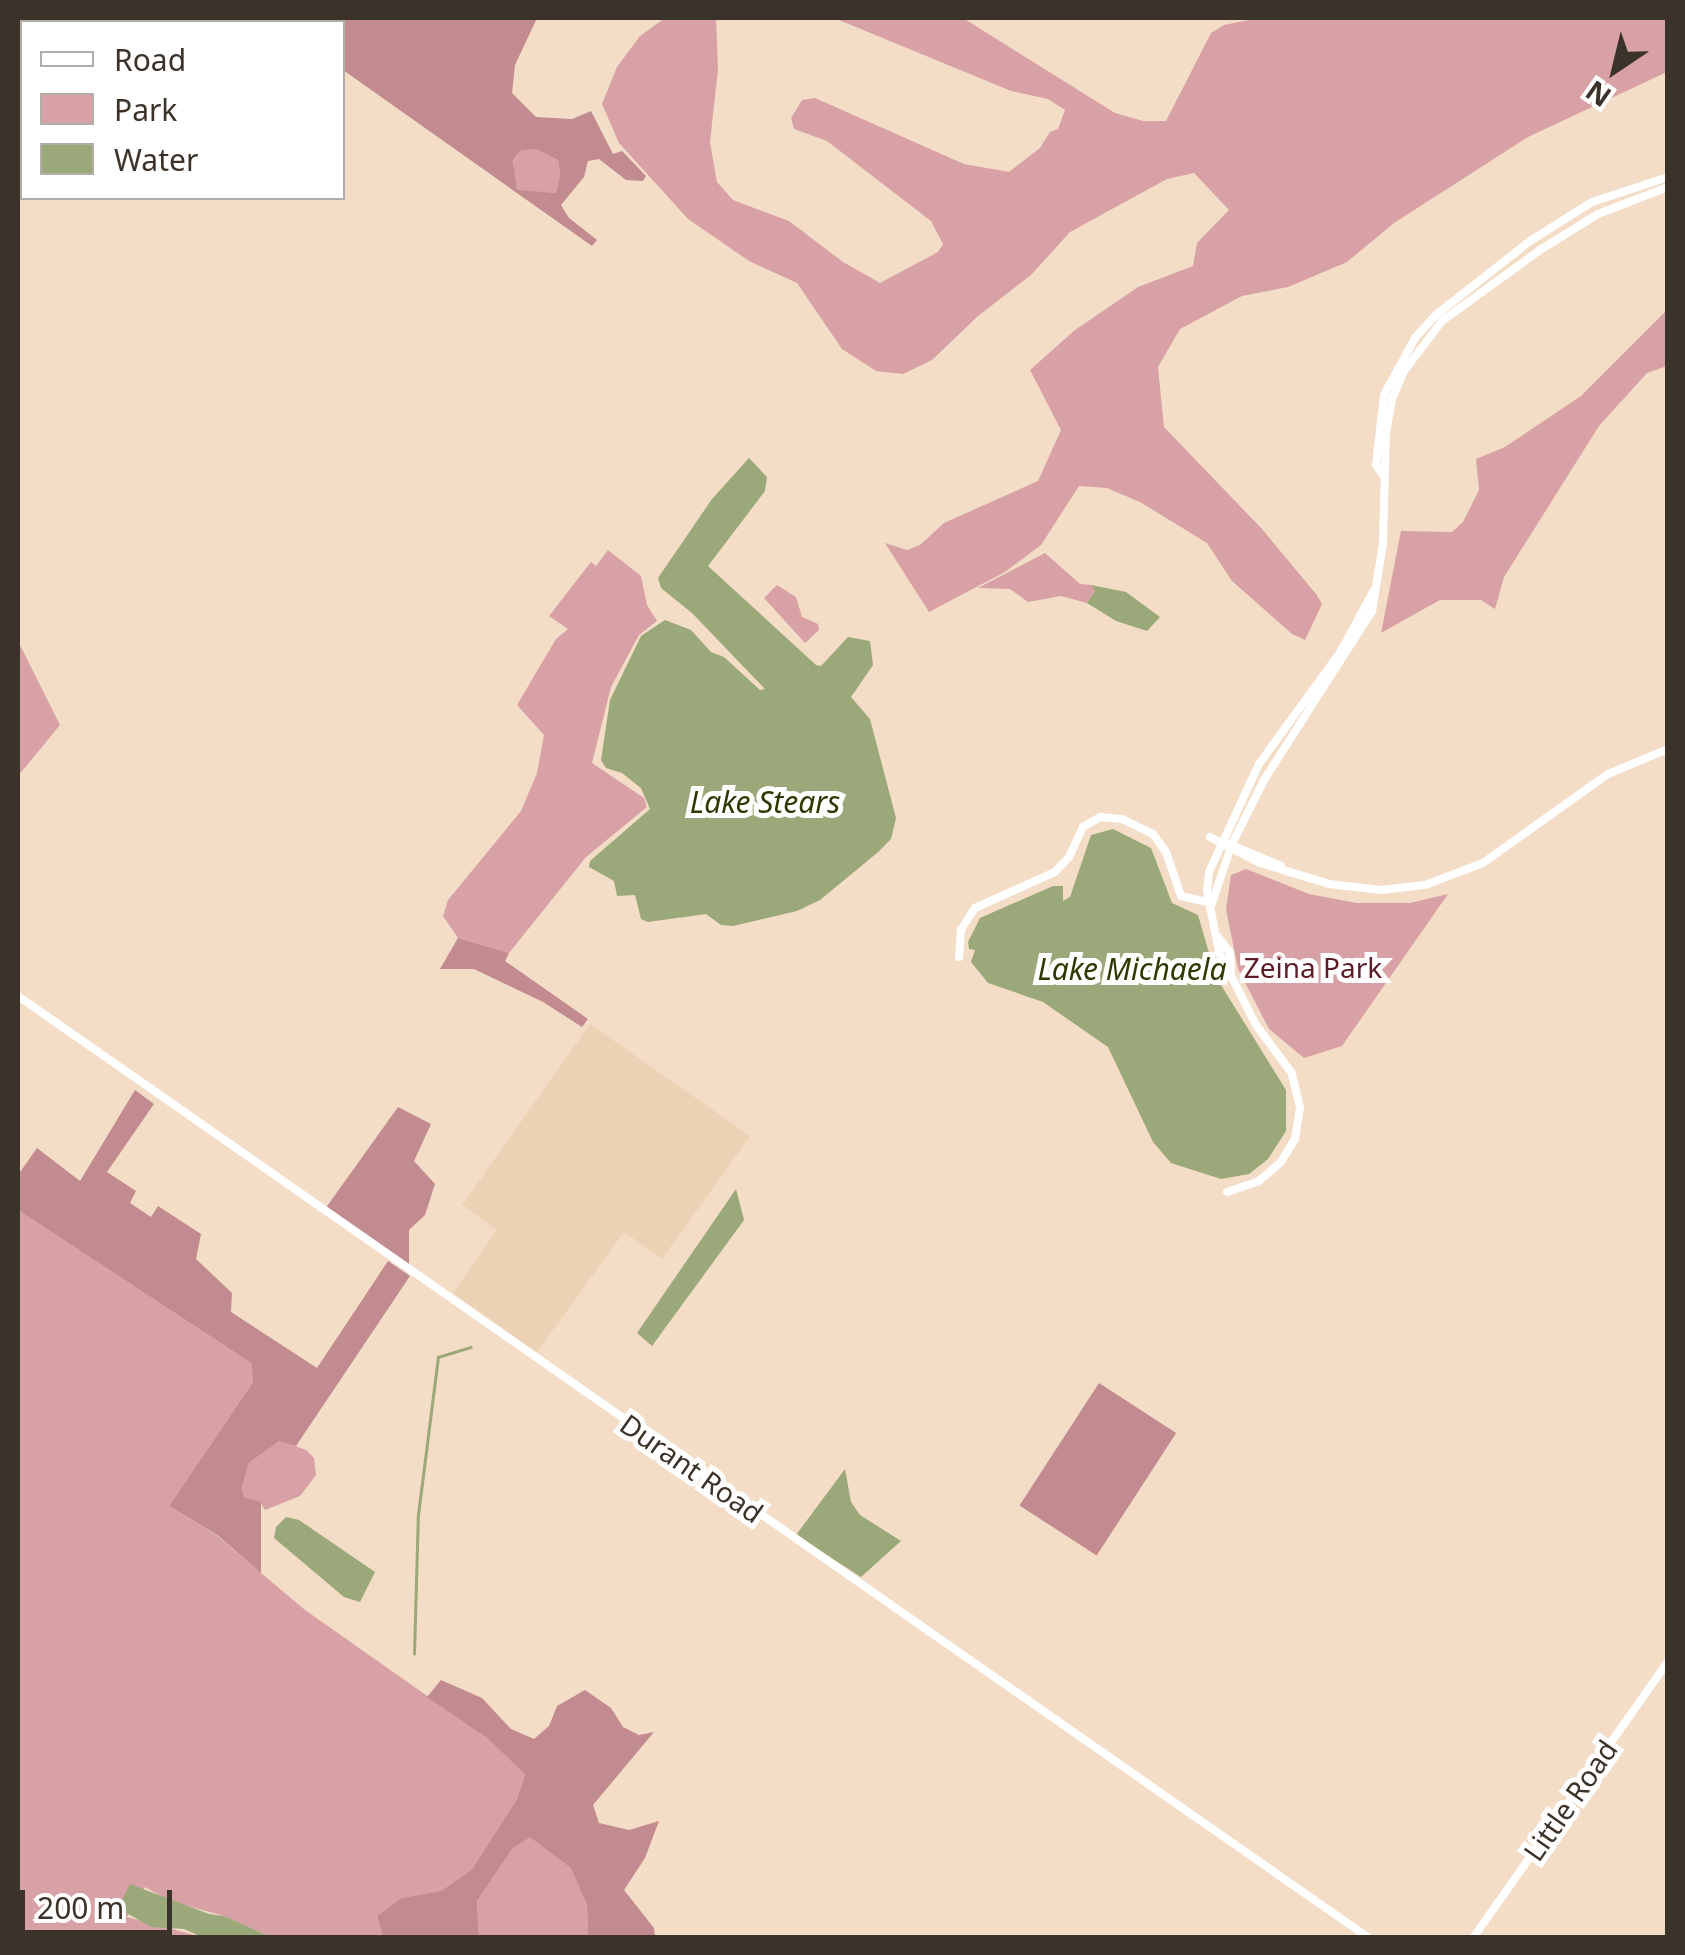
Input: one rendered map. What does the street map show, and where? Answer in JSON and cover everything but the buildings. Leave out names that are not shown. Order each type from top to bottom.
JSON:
[{"type":"street","points":[[1382,474],[1376,464],[1384,395],[1414,338],[1436,315],[1530,241],[1592,202],[1668,177]]},
{"type":"street","points":[[1212,902],[1231,847],[1294,728],[1362,634],[1372,611],[1384,544],[1382,474],[1392,399],[1420,346],[1442,321],[1598,214],[1668,187]]},
{"type":"street","points":[[1227,1192],[1252,1185],[1276,1167],[1292,1145],[1300,1114],[1291,1072],[1256,1026],[1220,954],[1208,877],[1220,842],[1262,760],[1346,643],[1375,590]]},
{"type":"street","points":[[1210,837],[1313,880],[1390,890],[1452,877],[1499,853],[1608,774],[1668,749]]},
{"type":"street","points":[[959,957],[961,930],[975,908],[1054,872],[1069,857],[1080,830],[1100,817],[1122,819],[1152,834],[1164,848],[1181,896],[1212,902]]},
{"type":"street","name":"Durant Road","points":[[18,996],[1370,1938]]},
{"type":"street","name":"Little Road","points":[[1473,1938],[1668,1662]]},
{"type":"shaded area","points":[[268,18],[537,18],[515,65],[512,93],[536,117],[572,119],[591,111],[613,154],[622,151],[646,176],[643,181],[626,180],[599,159],[588,161],[584,177],[561,205],[569,218],[597,240],[592,246],[345,71],[345,20]],"holes":[[[536,149],[558,160],[556,193],[517,190],[513,161],[520,151]]]},
{"type":"shaded area","points":[[458,938],[509,953],[505,961],[588,1019],[582,1027],[543,1002],[474,969],[440,969]]},
{"type":"shaded area","points":[[590,1024],[750,1136],[662,1259],[624,1232],[537,1352],[453,1293],[497,1230],[462,1205]]},
{"type":"shaded area","points":[[135,1090],[154,1104],[107,1172],[136,1191],[130,1203],[151,1217],[158,1206],[201,1234],[196,1259],[232,1293],[231,1312],[317,1368],[388,1261],[410,1276],[296,1446],[279,1441],[249,1463],[242,1487],[244,1497],[261,1502],[261,1573],[217,1535],[169,1506],[253,1382],[251,1363],[18,1210],[18,1175],[37,1148],[80,1181]]},
{"type":"shaded area","points":[[398,1107],[431,1124],[414,1161],[435,1184],[425,1215],[409,1230],[409,1268],[325,1209]]},
{"type":"shaded area","points":[[1099,1383],[1176,1433],[1097,1556],[1019,1505]]},
{"type":"shaded area","points":[[441,1680],[482,1698],[511,1729],[534,1739],[549,1726],[557,1706],[585,1690],[611,1708],[623,1727],[639,1735],[654,1732],[593,1805],[599,1823],[629,1830],[659,1821],[645,1858],[624,1890],[654,1928],[655,1937],[588,1937],[587,1905],[571,1868],[530,1837],[513,1848],[477,1901],[479,1937],[383,1937],[377,1916],[401,1898],[441,1891],[472,1869],[517,1799],[525,1774],[487,1738],[427,1697]]},
{"type":"green space","points":[[665,18],[716,18],[718,69],[710,142],[717,182],[733,200],[789,221],[843,262],[880,283],[938,252],[943,244],[931,221],[827,141],[794,129],[791,118],[802,100],[815,98],[964,164],[1009,172],[1040,148],[1050,132],[1058,129],[1065,110],[1048,99],[1011,91],[839,20],[816,18],[963,18],[1115,113],[1143,121],[1166,121],[1211,33],[1224,25],[1258,18],[1667,18],[1667,72],[1528,137],[1394,223],[1347,262],[1288,287],[1242,296],[1180,329],[1158,367],[1164,427],[1262,529],[1316,594],[1322,604],[1305,640],[1292,634],[1232,581],[1207,543],[1140,502],[1107,488],[1079,486],[1041,545],[1005,572],[929,612],[885,543],[907,550],[920,545],[944,523],[1038,481],[1061,430],[1030,370],[1075,330],[1138,287],[1193,266],[1197,243],[1229,210],[1194,173],[1167,179],[1070,232],[1031,275],[978,316],[932,360],[903,374],[876,371],[842,349],[797,283],[749,261],[688,219],[619,143],[602,104],[617,67],[640,36]]},
{"type":"green space","points":[[536,149],[558,160],[556,193],[517,191],[513,162],[520,151]]},
{"type":"green space","points":[[1667,310],[1667,366],[1647,373],[1599,426],[1504,577],[1495,609],[1481,600],[1440,600],[1381,633],[1401,531],[1452,532],[1463,522],[1479,490],[1476,459],[1505,447],[1581,396]]},
{"type":"green space","points":[[608,550],[641,576],[647,605],[657,621],[639,635],[611,687],[592,763],[644,798],[647,807],[586,857],[509,953],[458,938],[443,916],[448,900],[521,811],[537,773],[544,735],[517,705],[556,639],[568,629],[549,616],[591,562],[596,566]]},
{"type":"green space","points":[[1045,553],[1080,584],[1091,585],[1095,591],[1087,603],[1061,596],[1028,602],[1010,589],[978,588]]},
{"type":"green space","points":[[777,585],[796,597],[802,617],[818,624],[819,630],[805,643],[764,598]]},
{"type":"green space","points":[[18,641],[60,725],[18,776]]},
{"type":"green space","name":"Zeina Park","points":[[1246,869],[1309,894],[1357,903],[1410,903],[1448,894],[1342,1046],[1304,1058],[1269,1029],[1238,969],[1226,909],[1231,875]]},
{"type":"green space","points":[[18,1210],[251,1363],[253,1382],[169,1506],[216,1535],[305,1610],[487,1738],[525,1773],[517,1799],[472,1869],[441,1891],[401,1898],[377,1916],[383,1937],[271,1937],[224,1916],[170,1901],[145,1887],[127,1917],[202,1937],[18,1937]]},
{"type":"green space","points":[[279,1440],[306,1450],[314,1458],[316,1475],[300,1496],[265,1510],[260,1502],[244,1497],[242,1487],[249,1463]]},
{"type":"green space","points":[[530,1836],[571,1867],[587,1905],[588,1937],[479,1937],[477,1901],[513,1848]]},
{"type":"water","name":"Lake Stears","points":[[749,458],[767,477],[765,491],[708,566],[816,665],[821,666],[848,637],[870,641],[873,665],[851,697],[870,719],[896,818],[891,839],[877,853],[820,900],[797,911],[733,926],[721,925],[706,914],[648,922],[641,919],[635,895],[617,896],[614,881],[589,867],[590,861],[650,809],[641,788],[622,773],[606,768],[601,760],[610,700],[641,636],[665,620],[691,630],[711,652],[724,657],[760,690],[765,689],[692,613],[661,588],[658,578],[712,499]]},
{"type":"water","points":[[1091,585],[1126,592],[1160,617],[1147,631],[1116,621],[1087,603],[1095,591]]},
{"type":"water","name":"Lake Michaela","points":[[1113,829],[1151,848],[1172,903],[1198,915],[1216,977],[1286,1090],[1286,1131],[1268,1159],[1249,1174],[1221,1179],[1171,1163],[1153,1142],[1108,1047],[1043,1002],[988,983],[971,962],[975,950],[969,949],[968,942],[980,918],[1053,886],[1063,886],[1063,901],[1070,897],[1091,835]]},
{"type":"water","points":[[736,1189],[744,1220],[652,1346],[637,1333]]},
{"type":"water","points":[[845,1469],[851,1502],[860,1515],[901,1541],[861,1577],[796,1535]]},
{"type":"water","points":[[286,1517],[299,1520],[375,1572],[360,1602],[344,1597],[274,1538],[276,1527]]},
{"type":"water","points":[[130,1884],[224,1916],[271,1937],[202,1937],[184,1929],[151,1927],[118,1908]]},
{"type":"waterway","points":[[414,1654],[418,1515],[438,1357],[471,1347]]}]
